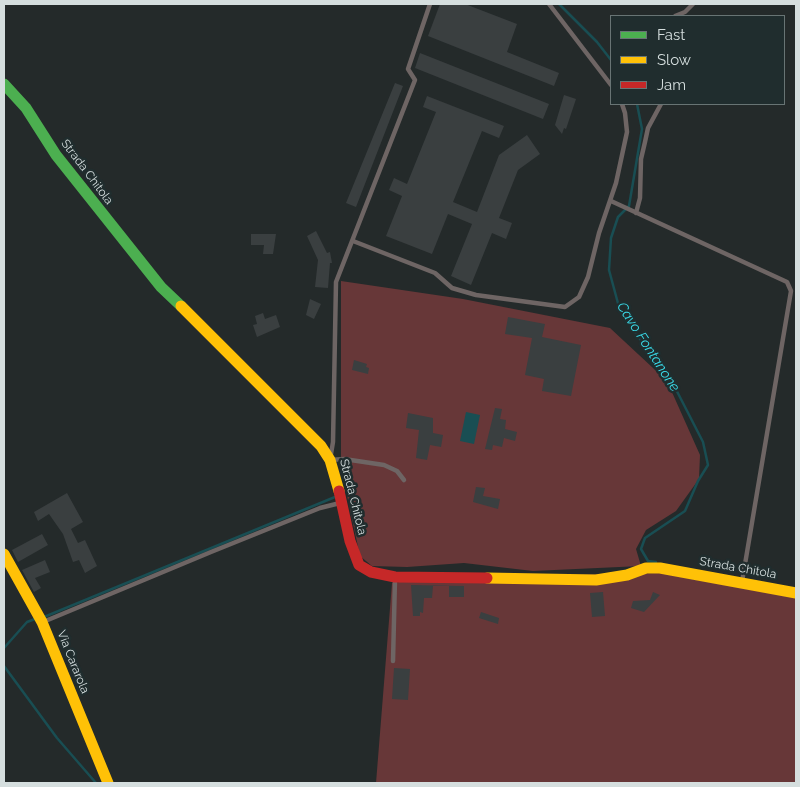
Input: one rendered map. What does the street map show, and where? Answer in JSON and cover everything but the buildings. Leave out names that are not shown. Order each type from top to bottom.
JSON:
[{"type":"street","name":"Strada Chitola","points":[[4,84],[26,108],[56,156],[151,276],[310,433],[330,460],[350,541],[359,565],[371,572],[395,577],[596,580],[627,575],[646,568],[660,568],[796,593]]},
{"type":"street","name":"Via Cararola","points":[[4,554],[42,622],[108,783]]},
{"type":"lane","points":[[404,480],[396,471],[384,465],[344,459],[330,460],[333,442],[336,282],[415,80],[408,70],[430,4]]},
{"type":"lane","points":[[549,4],[610,84]]},
{"type":"lane","points":[[678,15],[685,12],[693,4]]},
{"type":"lane","points":[[353,241],[435,273],[452,288],[485,297],[565,307],[579,297],[585,284],[611,201],[627,132],[626,114],[622,105]]},
{"type":"lane","points":[[636,213],[640,198],[641,159],[644,142],[648,128],[660,105]]},
{"type":"lane","points":[[611,201],[787,282],[792,291],[742,583]]},
{"type":"lane","points":[[42,622],[229,544],[320,508],[341,503]]},
{"type":"lane","points":[[393,660],[395,577]]},
{"type":"shaded area","points":[[341,281],[463,299],[610,328],[667,381],[700,455],[699,479],[676,511],[646,530],[636,549],[641,566],[533,571],[464,563],[407,567],[372,566],[360,556],[341,467]]},
{"type":"shaded area","points":[[660,573],[796,598],[796,783],[376,783],[392,583],[428,578]]},
{"type":"water","points":[[466,412],[480,415],[474,444],[460,441]]},
{"type":"waterway","name":"Cavo Fontanone","points":[[559,4],[597,42],[610,59]]},
{"type":"waterway","name":"Cavo Fontanone","points":[[637,105],[642,129],[629,206],[618,217],[611,238],[609,270],[619,307],[639,338],[665,368],[703,442],[708,465],[698,481],[685,511],[645,538],[641,549],[648,561],[656,562]]},
{"type":"waterway","points":[[44,617],[335,497]]},
{"type":"waterway","points":[[4,648],[27,622],[35,619]]},
{"type":"waterway","points":[[4,666],[57,738],[96,783]]},
{"type":"traffic: fast","points":[[4,84],[26,108],[56,155],[161,287],[181,306]]},
{"type":"traffic: slow","points":[[181,306],[321,446],[330,460],[339,491]]},
{"type":"traffic: slow","points":[[4,554],[42,622],[108,783]]},
{"type":"traffic: slow","points":[[487,578],[596,580],[627,575],[646,568],[660,568],[796,593]]},
{"type":"traffic: jam","points":[[339,491],[350,541],[359,565],[371,572],[395,577],[487,578]]}]
